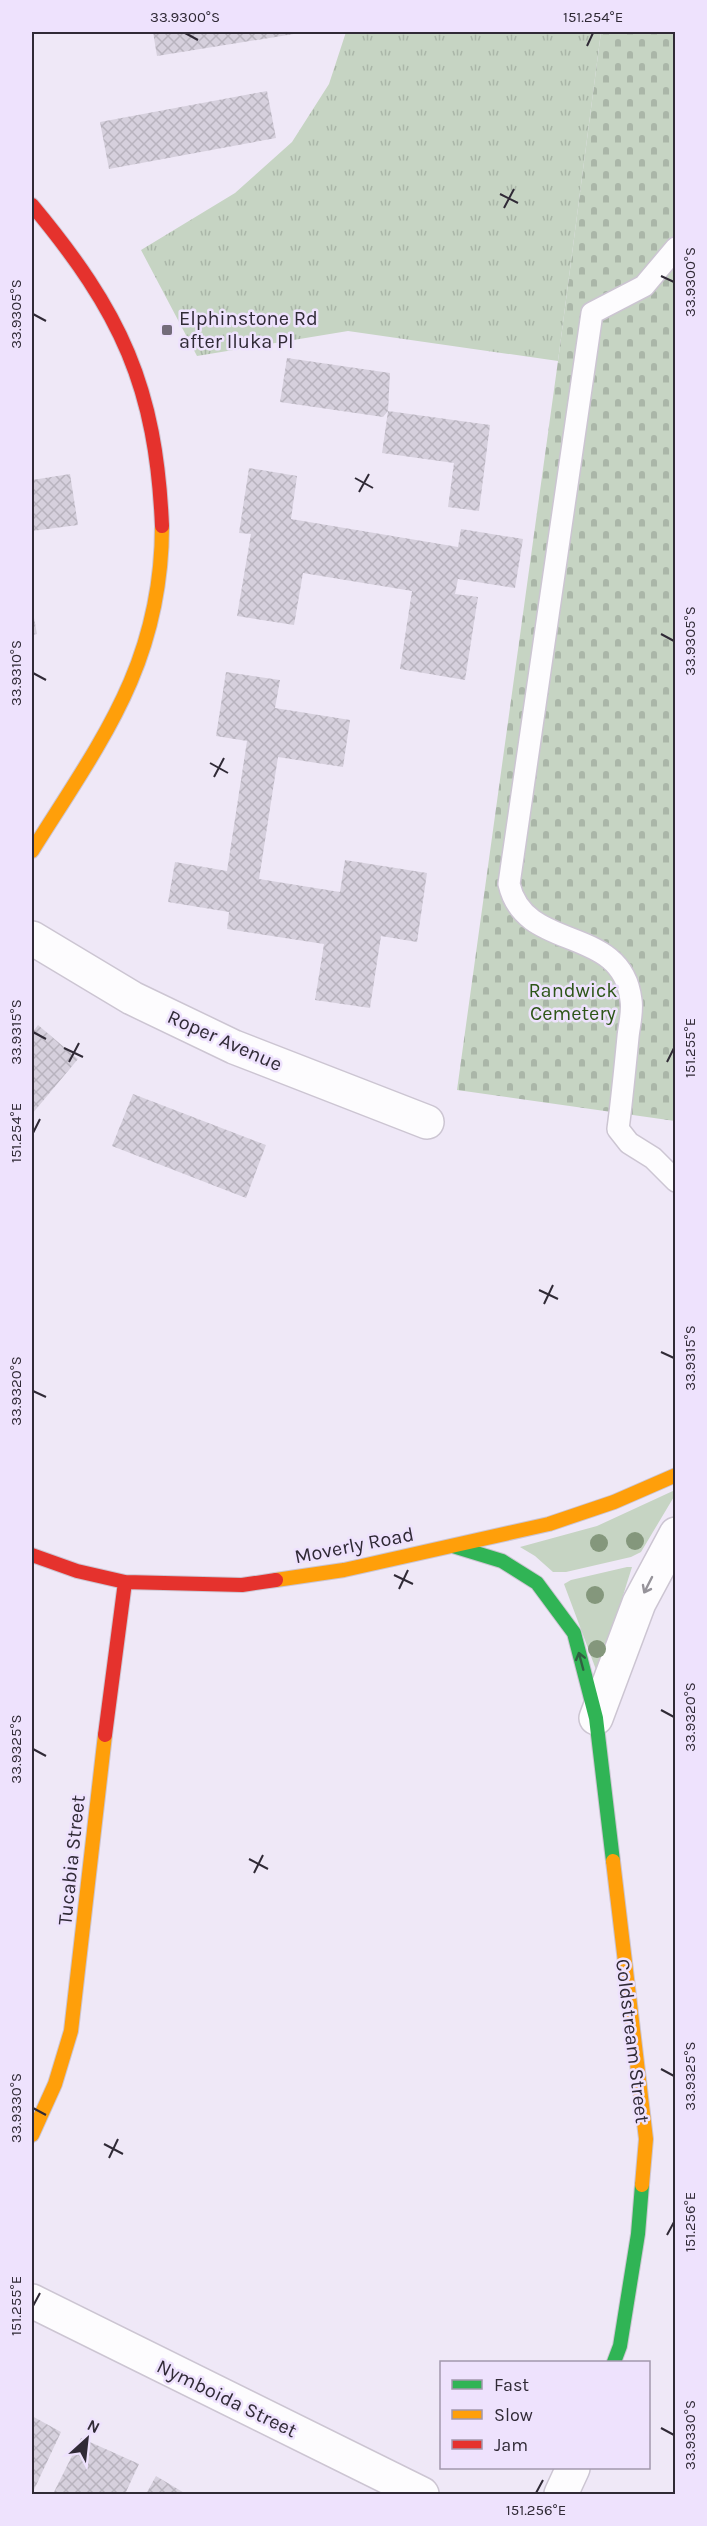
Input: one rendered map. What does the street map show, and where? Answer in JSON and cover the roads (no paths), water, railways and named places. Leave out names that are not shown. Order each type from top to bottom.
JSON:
[{"type":"street","points":[[32,205],[64,243],[97,290],[128,348],[145,397],[156,448],[163,500],[161,555],[155,597],[140,660],[120,708],[32,850]]},
{"type":"street","name":"Roper Avenue","points":[[32,938],[132,998],[234,1047],[427,1122]]},
{"type":"street","name":"Moverly Road","points":[[32,1555],[124,1582],[242,1585],[344,1570],[560,1520],[614,1502],[675,1475]]},
{"type":"street","name":"Coldstream Street","points":[[596,1718],[639,1602],[675,1534]]},
{"type":"street","name":"Coldstream Street","points":[[453,1546],[502,1562],[537,1584],[558,1609],[574,1633],[596,1718],[646,2139],[638,2234],[620,2346],[614,2361]]},
{"type":"street","name":"Tucabia Street","points":[[32,2135],[55,2084],[71,2031],[124,1582]]},
{"type":"street","name":"Nymboida Street","points":[[32,2301],[422,2494]]},
{"type":"street","points":[[561,2494],[573,2469]]},
{"type":"lane","points":[[675,248],[644,286],[592,314],[509,884],[513,900],[522,913],[535,923],[607,955],[624,976],[632,1001],[618,1129],[629,1143],[653,1158],[675,1181]]},
{"type":"place","name":"Elphinstone Rd after Iluka Pl","points":[[167,330]]},
{"type":"park label","name":"Randwick Cemetery","points":[[573,1002]]}]
